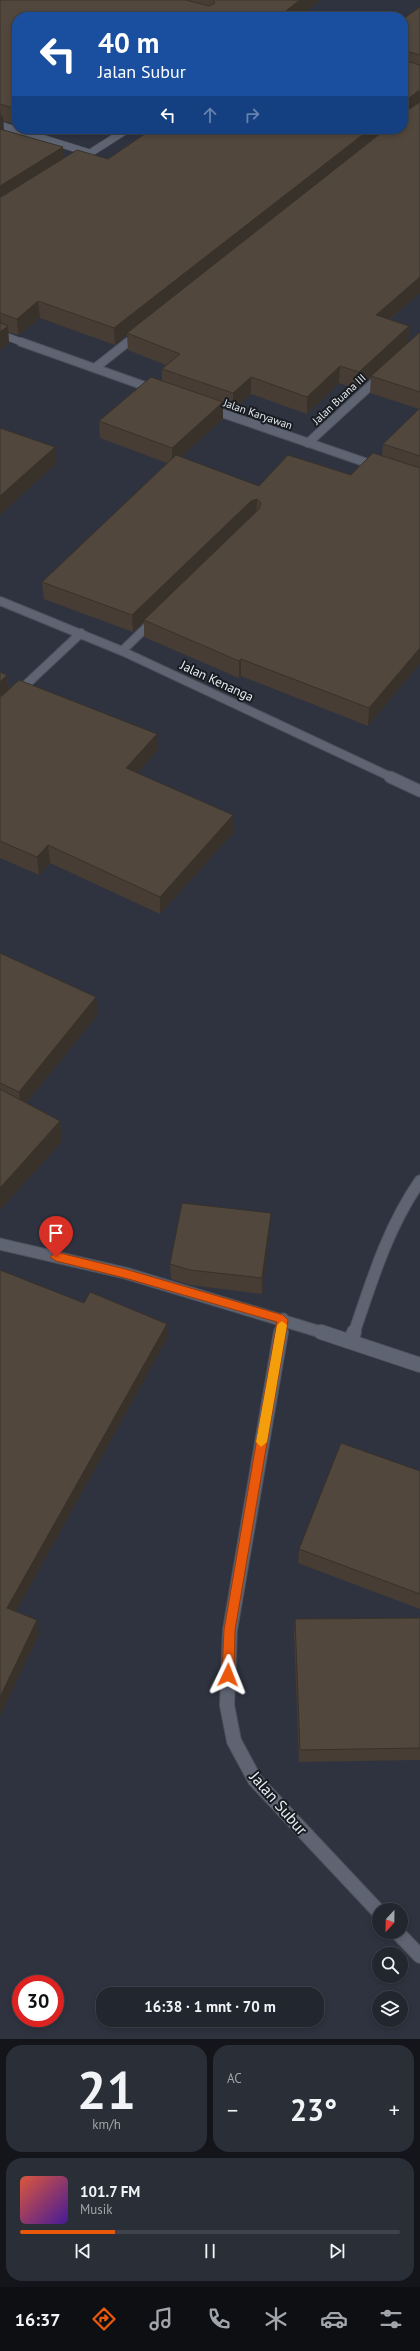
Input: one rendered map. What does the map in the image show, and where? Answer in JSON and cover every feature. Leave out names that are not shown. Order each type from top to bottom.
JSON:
[{"type":"street","points":[[0,125],[12,129]]},
{"type":"street","points":[[29,134],[90,153]]},
{"type":"street","points":[[71,165],[120,134]]},
{"type":"street","points":[[95,368],[144,329]]},
{"type":"street","points":[[0,334],[168,394]]},
{"type":"street","name":"Jalan Buana III","points":[[308,443],[386,370]]},
{"type":"street","name":"Jalan Karyawan","points":[[205,407],[390,470]]},
{"type":"street","name":"Jalan Kenanga","points":[[0,601],[122,651],[420,792]]},
{"type":"street","points":[[122,651],[160,613]]},
{"type":"street","points":[[0,709],[81,633]]},
{"type":"street","points":[[351,1341],[390,1234],[412,1192],[420,1181]]},
{"type":"street","points":[[0,1244],[125,1273],[351,1341],[420,1365]]},
{"type":"street","name":"Jalan Subur","points":[[283,1320],[230,1630],[227,1705],[234,1741],[255,1780],[372,1905]]},
{"type":"street","points":[[404,1939],[420,1956]]},
{"type":"building","points":[[0,0],[186,0],[209,6],[215,3],[213,0],[300,0],[284,12],[12,12],[12,108],[0,104]]},
{"type":"building","points":[[420,7],[420,55],[408,51],[408,15]]},
{"type":"building","points":[[408,61],[420,65],[420,91],[408,99]]},
{"type":"building","points":[[420,102],[420,277],[376,315],[409,326],[359,372],[340,366],[307,397],[251,377],[233,393],[162,369],[180,354],[127,333],[380,134],[408,134],[408,110]]},
{"type":"building","points":[[0,129],[12,132],[12,134],[18,134],[63,147],[0,186]]},
{"type":"building","points":[[145,134],[364,134],[114,328],[38,301],[17,319],[0,313],[0,197],[77,150],[108,159]]},
{"type":"building","points":[[0,323],[8,326],[0,332]]},
{"type":"building","points":[[420,332],[420,392],[371,376]]},
{"type":"building","points":[[151,377],[223,402],[172,448],[99,421]]},
{"type":"building","points":[[420,408],[420,456],[383,444]]},
{"type":"building","points":[[0,428],[55,447],[0,496]]},
{"type":"building","points":[[373,453],[420,468],[420,648],[369,708],[241,659],[239,661],[144,620],[259,509],[261,503],[257,499],[251,501],[132,615],[42,582],[176,455],[259,486],[288,455],[351,475]]},
{"type":"building","points":[[0,672],[7,675],[0,682]]},
{"type":"building","points":[[19,680],[157,734],[126,768],[233,815],[160,897],[48,845],[37,857],[0,841],[0,696],[2,696]]},
{"type":"building","points":[[0,953],[96,997],[19,1092],[0,1083]]},
{"type":"building","points":[[0,1089],[60,1121],[0,1188]]},
{"type":"building","points":[[182,1203],[271,1213],[262,1278],[190,1270],[170,1264]]},
{"type":"building","points":[[0,1270],[84,1303],[90,1292],[167,1324],[7,1608],[37,1620],[0,1697]]},
{"type":"building","points":[[341,1443],[420,1471],[420,1594],[299,1549]]},
{"type":"building","points":[[420,1618],[420,1748],[300,1750],[295,1619]]},
{"type":"slow traffic","points":[[261,1442],[274,1360],[282,1325]]},
{"type":"route","points":[[56,1257],[125,1273],[283,1320],[274,1360],[230,1630],[228,1675]]}]
